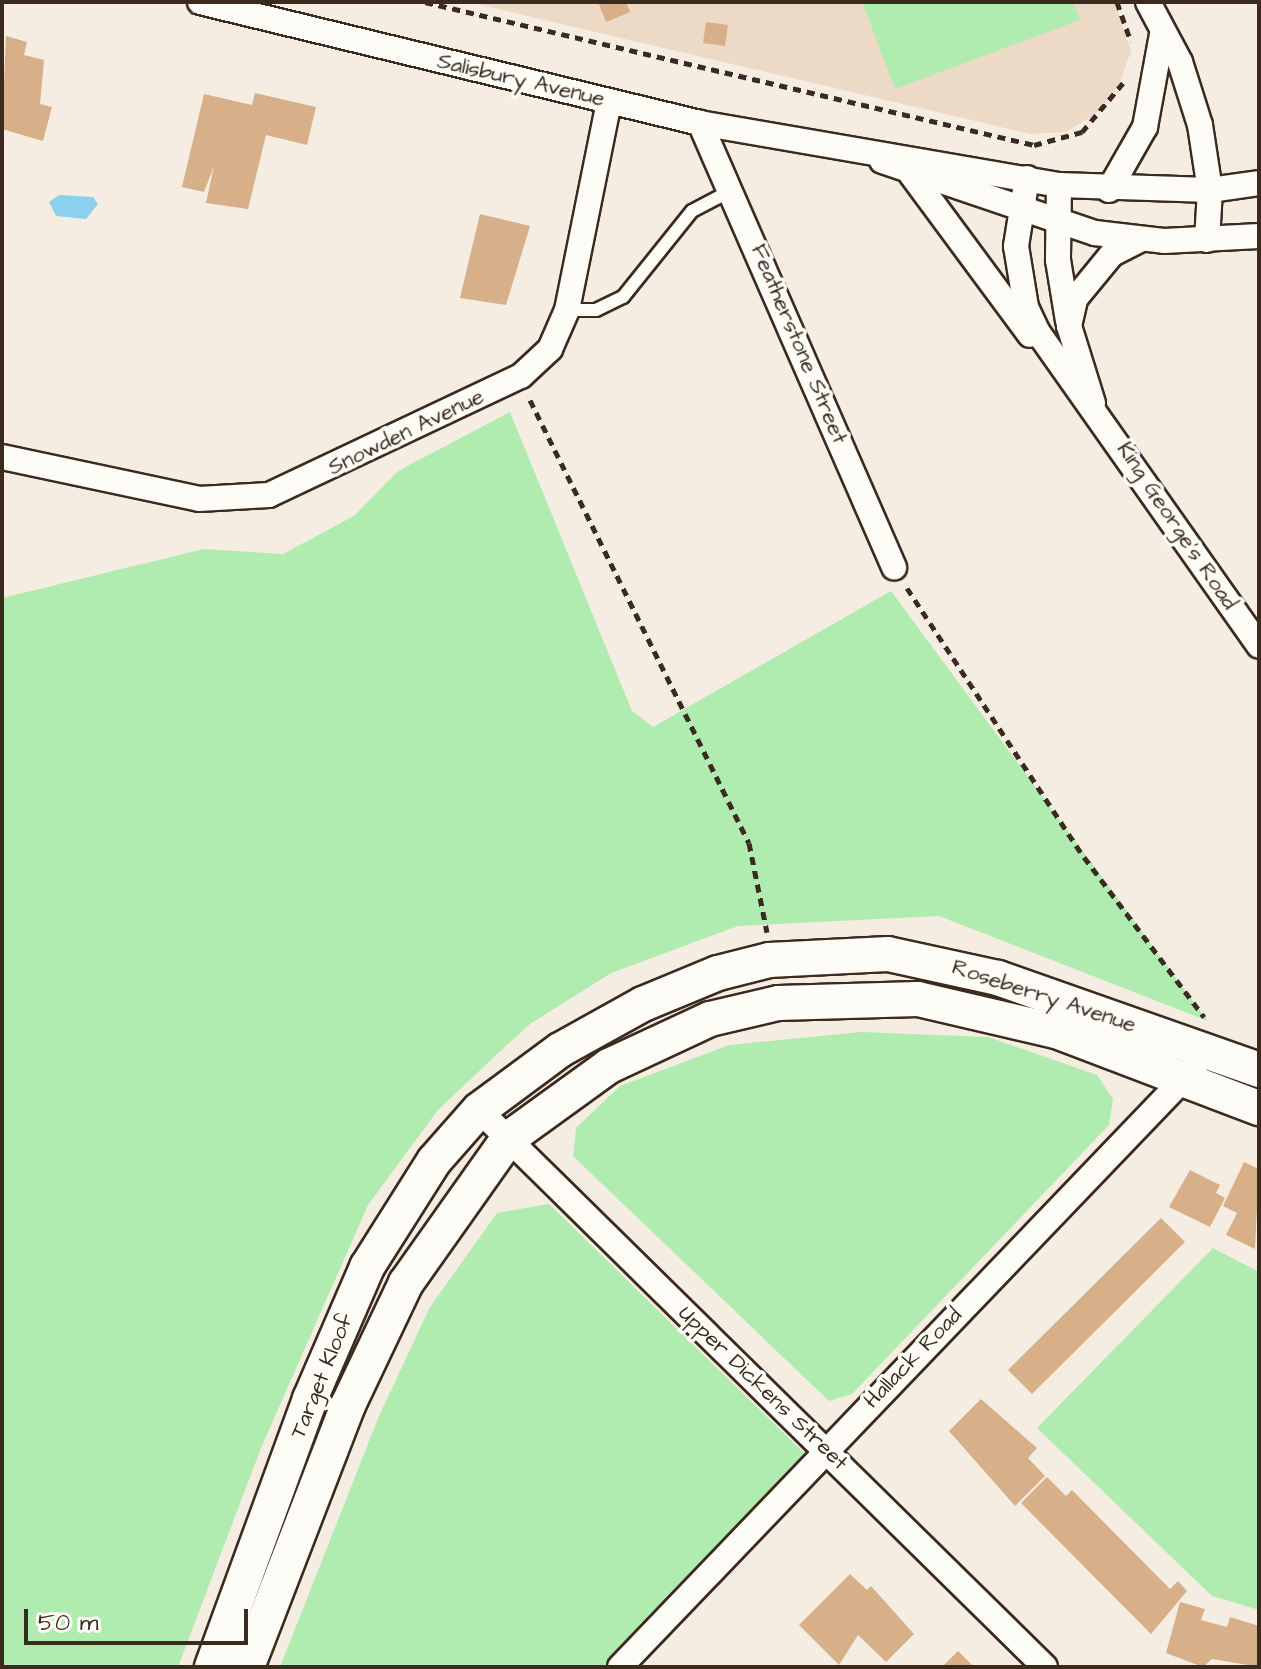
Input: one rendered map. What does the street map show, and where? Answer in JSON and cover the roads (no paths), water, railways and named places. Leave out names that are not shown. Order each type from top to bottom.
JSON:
[{"type":"main road","name":"Roseberry Avenue","points":[[479,1110],[560,1050],[643,1004],[769,960],[888,954],[943,963],[1208,1036],[1259,1070]]},
{"type":"main road","name":"Roseberry Avenue","points":[[508,1139],[609,1066],[665,1036],[778,1003],[861,996],[971,1008],[1056,1031],[1259,1108]]},
{"type":"main road","name":"Target Kloof","points":[[212,1667],[310,1399],[367,1267],[434,1161],[479,1110]]},
{"type":"main road","name":"Target Kloof","points":[[247,1667],[348,1405],[406,1283],[471,1182],[508,1139]]},
{"type":"street","name":"Salisbury Avenue","points":[[200,2],[700,123],[844,144],[1059,185],[1109,190],[1210,190],[1259,183]]},
{"type":"street","points":[[1148,2],[1190,90],[1210,190],[1207,240]]},
{"type":"street","points":[[1109,190],[1145,127],[1162,34]]},
{"type":"street","name":"Snowden Avenue","points":[[2,457],[140,489],[236,500],[294,486],[521,376],[550,349],[567,310],[609,101]]},
{"type":"street","name":"Featherstone Street","points":[[700,123],[732,190],[894,567]]},
{"type":"street","name":"Salisbury Avenue","points":[[844,144],[911,174],[1057,223],[1141,239],[1207,240],[1259,236]]},
{"type":"street","name":"King George's Road","points":[[911,174],[989,285],[1069,383],[1094,406],[1259,646]]},
{"type":"street","name":"King George's Road","points":[[1027,178],[1019,212],[1016,246],[1026,307],[1069,383]]},
{"type":"street","name":"King George's Road","points":[[1059,185],[1057,223],[1069,326],[1094,406]]},
{"type":"street","points":[[1069,326],[1089,276],[1112,254],[1141,239]]},
{"type":"street","name":"Hallack Road","points":[[620,1667],[1185,1080],[1208,1036]]},
{"type":"street","name":"Upper Dickens Street","points":[[479,1110],[829,1451],[1045,1667]]},
{"type":"lane","points":[[567,310],[596,310],[623,297],[692,211],[732,190]]},
{"type":"water","points":[[59,195],[93,197],[98,204],[86,219],[56,216],[49,202]]}]
